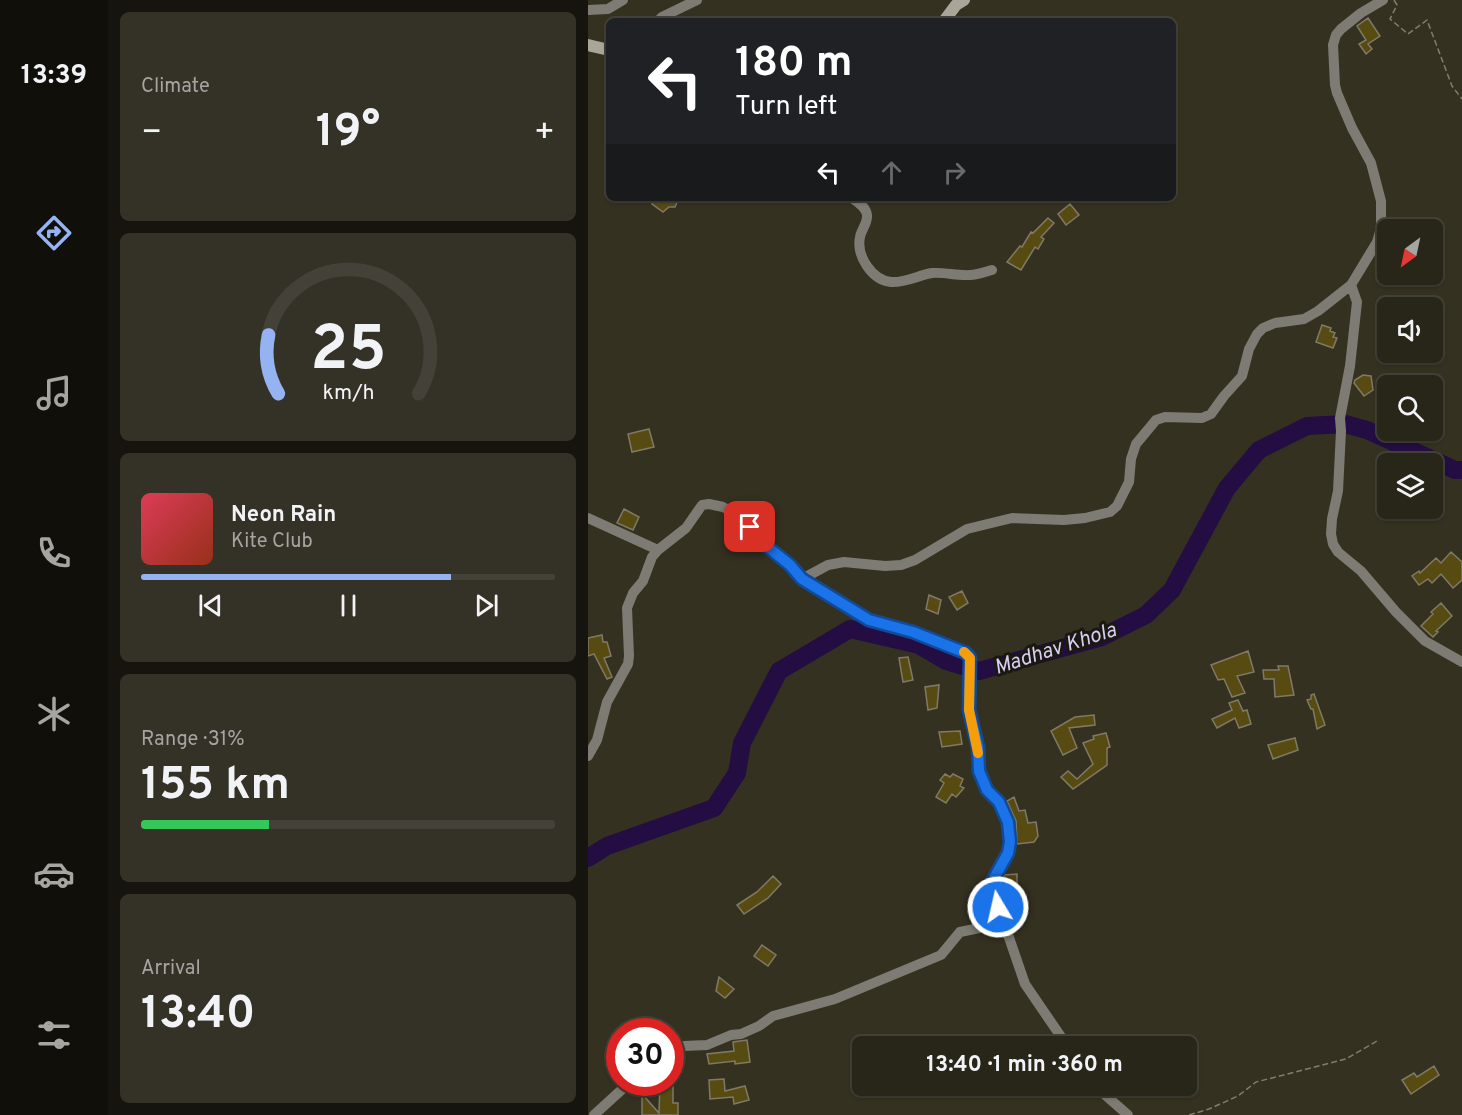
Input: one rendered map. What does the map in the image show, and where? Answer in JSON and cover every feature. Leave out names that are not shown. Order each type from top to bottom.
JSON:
[{"type":"street","points":[[591,0],[588,10],[608,9],[623,0]]},
{"type":"street","points":[[661,18],[697,0]]},
{"type":"street","points":[[946,18],[964,0]]},
{"type":"street","points":[[802,579],[828,565],[844,562],[885,566],[901,565],[915,560],[968,529],[1012,519],[1064,520],[1110,512],[1117,506],[1130,482],[1131,459],[1136,444],[1156,420],[1165,417],[1202,418],[1211,414],[1242,376],[1249,349],[1263,328],[1275,323],[1304,319],[1351,285],[1377,242],[1381,228],[1381,201],[1371,163],[1337,93],[1333,45],[1341,29],[1361,13],[1383,0]]},
{"type":"street","points":[[588,45],[606,49]]},
{"type":"street","points":[[856,201],[865,209],[867,218],[860,238],[860,252],[867,266],[878,278],[892,282],[924,274],[944,272],[970,275],[992,270]]},
{"type":"street","points":[[1351,285],[1357,302],[1350,366],[1340,418],[1338,491],[1331,534],[1333,544],[1338,552],[1361,571],[1396,612],[1425,641],[1462,662]]},
{"type":"street","points":[[588,756],[597,740],[607,702],[628,664],[627,608],[633,593],[643,581],[652,557],[686,528],[702,506],[709,504],[723,507],[741,516],[764,544],[790,565],[802,579],[869,620],[913,632],[966,653],[970,658],[969,710],[978,747],[979,771],[987,790],[999,802],[1008,822],[1010,842],[1008,853],[993,880],[993,891],[1025,984],[1060,1036]]},
{"type":"street","points":[[588,518],[658,550]]},
{"type":"street","points":[[684,1046],[707,1045],[731,1035],[741,1034],[759,1026],[773,1016],[835,999],[941,955],[960,932],[1003,923]]},
{"type":"street","points":[[594,1115],[614,1096]]},
{"type":"street","points":[[1106,1096],[1128,1115]]},
{"type":"path","points":[[1394,0],[1397,5],[1390,19],[1408,34],[1427,20],[1452,86],[1462,99]]},
{"type":"path","points":[[1189,1115],[1238,1096],[1256,1082],[1346,1059],[1377,1041]]},
{"type":"building","points":[[1368,18],[1380,36],[1368,44],[1372,49],[1366,54],[1359,44],[1366,40],[1357,26]]},
{"type":"building","points":[[678,201],[675,207],[669,207],[663,212],[652,204],[653,202]]},
{"type":"building","points":[[1070,204],[1079,215],[1066,225],[1058,214]]},
{"type":"building","points":[[1048,218],[1054,223],[1041,237],[1044,239],[1038,249],[1035,247],[1021,270],[1007,262],[1020,246],[1022,247],[1031,232],[1033,233]]},
{"type":"building","points":[[1322,325],[1331,328],[1330,331],[1335,333],[1333,337],[1337,338],[1333,348],[1316,342]]},
{"type":"building","points":[[1363,375],[1371,376],[1373,390],[1364,396],[1354,383]]},
{"type":"building","points":[[649,429],[654,447],[632,452],[628,434]]},
{"type":"building","points":[[624,509],[639,517],[633,530],[617,523]]},
{"type":"building","points":[[1451,552],[1462,562],[1462,580],[1453,588],[1441,574],[1432,583],[1428,579],[1419,585],[1412,576],[1419,571],[1420,573],[1436,558],[1441,563]]},
{"type":"building","points":[[962,591],[968,603],[957,610],[949,597]]},
{"type":"building","points":[[929,595],[941,600],[938,614],[926,609]]},
{"type":"building","points":[[1441,603],[1452,616],[1436,631],[1438,632],[1433,637],[1421,626]]},
{"type":"building","points":[[602,635],[603,642],[607,642],[611,656],[604,658],[612,677],[607,679],[594,654],[588,656],[588,638]]},
{"type":"building","points":[[1248,651],[1254,672],[1237,676],[1245,693],[1232,697],[1224,679],[1218,680],[1211,665]]},
{"type":"building","points":[[908,657],[913,680],[903,682],[899,658]]},
{"type":"building","points":[[1278,666],[1288,666],[1294,695],[1275,697],[1274,679],[1264,679],[1263,670],[1279,670]]},
{"type":"building","points":[[939,685],[937,708],[928,710],[925,687]]},
{"type":"building","points":[[1314,694],[1325,725],[1317,729],[1313,709],[1307,700],[1311,699],[1311,695]]},
{"type":"building","points":[[1238,700],[1243,711],[1247,710],[1251,724],[1239,728],[1235,718],[1217,728],[1212,719],[1232,710],[1229,703]]},
{"type":"building","points":[[1094,715],[1095,725],[1069,728],[1077,748],[1063,755],[1051,731],[1075,717]]},
{"type":"building","points":[[960,731],[962,744],[942,747],[939,732]]},
{"type":"building","points":[[1106,733],[1110,747],[1107,748],[1107,765],[1073,789],[1061,777],[1068,771],[1077,779],[1093,764],[1083,743],[1094,739],[1093,736]]},
{"type":"building","points":[[1295,738],[1298,750],[1273,759],[1268,745]]},
{"type":"building","points":[[945,774],[950,777],[953,774],[963,779],[960,786],[964,788],[956,797],[952,794],[946,803],[936,797],[944,783],[940,780]]},
{"type":"building","points":[[1014,797],[1019,811],[1025,810],[1028,823],[1036,822],[1038,836],[1034,842],[1017,844],[1016,821],[1007,801]]},
{"type":"building","points":[[1017,874],[1017,888],[1000,888],[1004,875]]},
{"type":"building","points":[[773,876],[781,884],[768,898],[744,914],[737,905],[757,892]]},
{"type":"building","points":[[762,945],[776,955],[768,966],[754,956]]},
{"type":"building","points":[[719,977],[734,989],[725,998],[716,991]]},
{"type":"building","points":[[747,1040],[750,1062],[709,1064],[707,1054],[734,1051],[733,1042]]},
{"type":"building","points":[[1434,1066],[1439,1075],[1411,1094],[1402,1080],[1414,1073],[1417,1077]]},
{"type":"building","points":[[724,1079],[725,1091],[745,1086],[749,1100],[734,1104],[733,1097],[710,1099],[709,1080]]},
{"type":"building","points":[[642,1096],[644,1096],[659,1113],[660,1096],[673,1096],[673,1103],[678,1103],[678,1115],[642,1115]]},
{"type":"waterway","name":"Madhav Khola","points":[[588,858],[607,846],[714,808],[737,773],[742,743],[779,671],[850,629],[919,645],[946,661],[979,671],[1102,637],[1146,615],[1172,590],[1227,488],[1259,450],[1307,426],[1345,424],[1367,430],[1455,470],[1462,470]]},
{"type":"slow traffic","points":[[964,652],[970,658],[969,710],[978,753]]},
{"type":"route","points":[[750,527],[764,544],[790,565],[802,579],[840,603],[869,620],[913,632],[966,653],[970,658],[969,710],[978,747],[979,771],[987,790],[1004,810],[1008,822],[1010,842],[1008,853],[993,880],[993,891],[998,907]]}]
